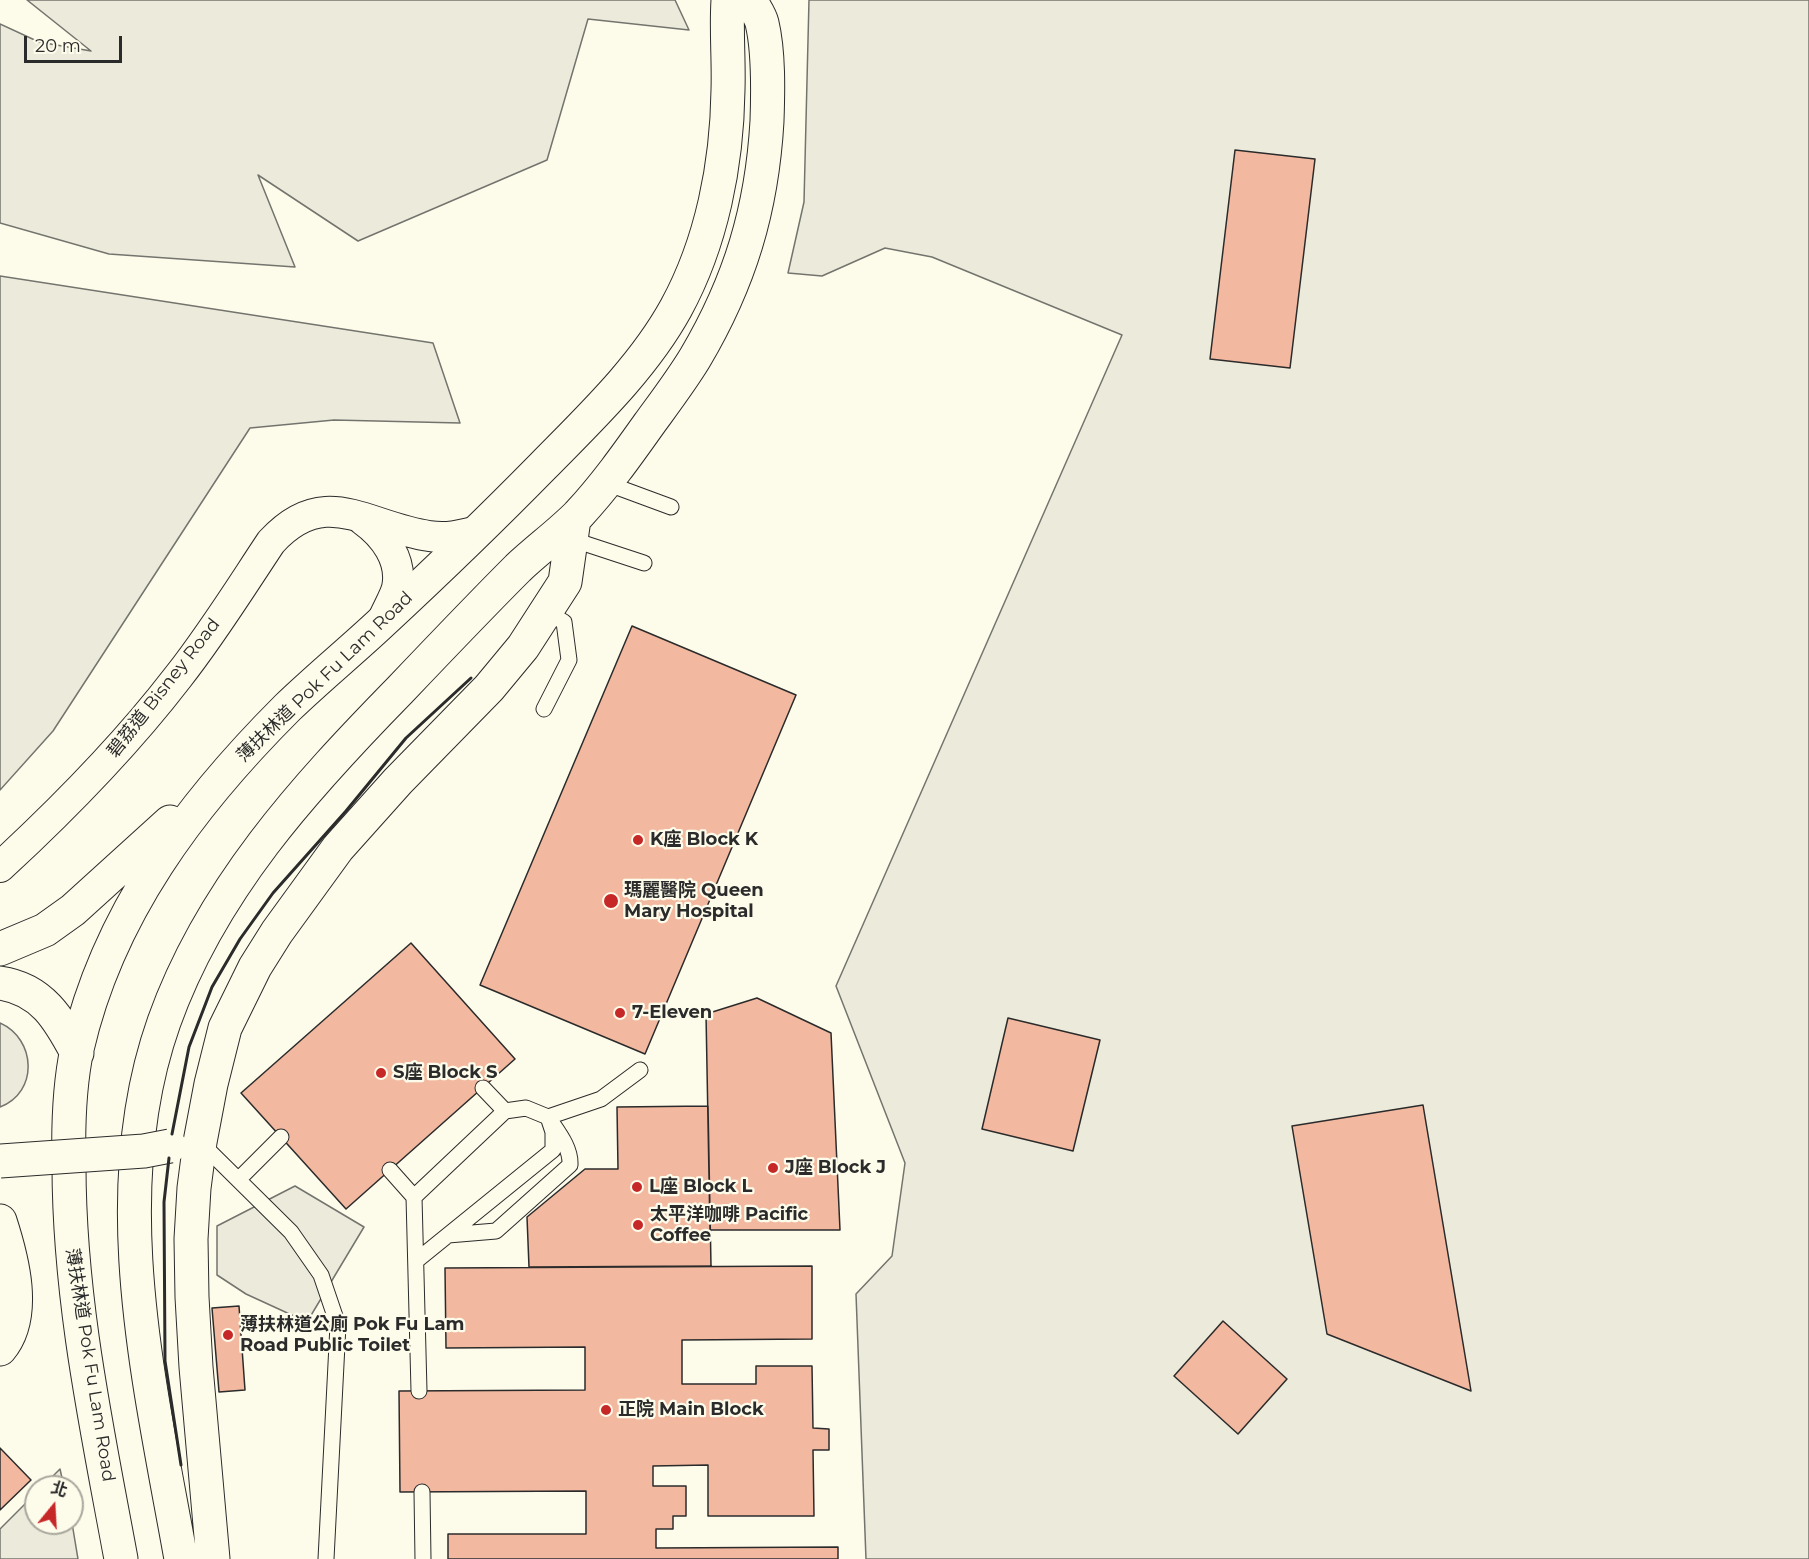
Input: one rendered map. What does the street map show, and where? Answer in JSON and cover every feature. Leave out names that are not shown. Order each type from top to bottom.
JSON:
[{"type":"main road","name":"薄扶林道 Pok Fu Lam Road","points":[[122,1559],[79,1321],[71,1242],[69,1140],[75,1063],[95,984],[126,915],[166,851],[196,809],[236,762],[290,705],[479,531],[592,415],[655,341],[676,307],[696,263],[708,227],[720,177],[728,99],[728,0]]},
{"type":"main road","points":[[182,1559],[149,1378],[139,1305],[134,1182],[145,1098],[164,1023],[182,976],[209,924],[233,883],[264,841],[337,754],[503,584],[573,529],[681,380],[711,328],[726,299],[754,220],[763,170],[767,112],[766,59],[762,19],[750,0]]},
{"type":"main road","points":[[213,1559],[192,1297],[191,1239],[194,1188],[185,1144],[211,1084],[225,1029],[255,967],[277,932],[338,848],[398,781],[489,688],[523,647],[565,582],[573,529]]},
{"type":"main road","points":[[0,949],[45,930],[73,910],[236,762]]},
{"type":"main road","points":[[0,982],[27,991],[49,1008],[60,1021],[75,1063]]},
{"type":"main road","points":[[0,1161],[144,1151],[185,1144]]},
{"type":"main road","points":[[0,1221],[16,1299],[14,1322],[0,1349]]},
{"type":"street","name":"碧荔道 Bisney Road","points":[[0,867],[94,776],[134,731],[178,677],[271,542],[284,528],[311,513],[328,511],[429,536],[451,537],[479,531]]},
{"type":"street","points":[[358,517],[375,529],[384,539],[393,553],[398,570],[397,587],[382,622]]},
{"type":"lane","points":[[606,483],[671,507]]},
{"type":"lane","points":[[573,529],[644,563]]},
{"type":"lane","points":[[544,709],[568,660],[564,622],[547,612]]},
{"type":"lane","points":[[548,1117],[601,1099],[640,1070]]},
{"type":"lane","points":[[483,1088],[505,1112]]},
{"type":"lane","points":[[414,1197],[505,1112],[526,1108],[548,1117],[566,1145],[570,1165],[496,1231],[448,1235]]},
{"type":"lane","points":[[416,1261],[553,1150],[553,1132],[548,1117]]},
{"type":"lane","points":[[239,1179],[281,1137]]},
{"type":"lane","points":[[185,1144],[239,1179],[291,1232],[321,1275],[338,1324],[326,1559]]},
{"type":"lane","points":[[390,1170],[414,1197],[419,1391]]},
{"type":"lane","points":[[422,1492],[423,1559]]},
{"type":"shaded area","points":[[27,0],[675,0],[689,30],[588,19],[547,160],[358,241],[258,175],[295,267],[109,254],[0,223],[0,24],[39,42],[91,51]]},
{"type":"shaded area","points":[[809,0],[1809,0],[1809,1559],[866,1559],[856,1294],[892,1256],[905,1163],[836,986],[1122,335],[932,257],[885,248],[822,276],[788,273],[804,202]]},
{"type":"shaded area","points":[[0,276],[433,343],[460,423],[334,420],[250,428],[53,731],[0,790]]},
{"type":"shaded area","points":[[0,1023],[21,1041],[28,1065],[27,1078],[22,1090],[13,1100],[0,1107]]},
{"type":"shaded area","points":[[295,1186],[364,1227],[307,1322],[246,1294],[217,1275],[217,1226]]},
{"type":"shaded area","points":[[24,1505],[24,1535],[74,1535],[78,1559],[0,1559],[0,1529]]},
{"type":"building","points":[[1235,150],[1315,159],[1290,368],[1210,359]]},
{"type":"building","name":"K座 Block K","points":[[632,626],[796,695],[645,1054],[480,985]]},
{"type":"building","name":"S座 Block S","points":[[411,943],[515,1059],[346,1209],[241,1093]]},
{"type":"building","name":"J座 Block J","points":[[757,998],[831,1033],[840,1230],[710,1230],[706,1014]]},
{"type":"building","points":[[1008,1018],[1100,1040],[1073,1151],[982,1129]]},
{"type":"building","points":[[1423,1105],[1471,1391],[1327,1334],[1292,1126]]},
{"type":"building","name":"L座 Block L","points":[[708,1106],[711,1266],[529,1267],[527,1217],[585,1169],[618,1169],[617,1107]]},
{"type":"building","name":"正院 Main Block","points":[[812,1266],[812,1339],[682,1340],[682,1384],[756,1384],[756,1366],[812,1366],[813,1428],[829,1429],[829,1450],[813,1450],[814,1516],[708,1516],[708,1465],[653,1466],[653,1486],[686,1486],[686,1516],[673,1516],[673,1529],[656,1529],[656,1548],[838,1547],[838,1559],[448,1559],[448,1534],[586,1534],[586,1491],[400,1492],[399,1391],[585,1390],[585,1347],[446,1348],[445,1268]]},
{"type":"building","name":"薄扶林道公廁 Pok Fu Lam Road Public Toilet","points":[[239,1306],[245,1390],[219,1392],[212,1308]]},
{"type":"building","points":[[1223,1321],[1287,1379],[1238,1434],[1174,1376]]},
{"type":"building","points":[[0,1448],[26,1475],[24,1475],[24,1487],[0,1510]]},
{"type":"wall","points":[[172,1134],[189,1047],[212,987],[240,939],[273,893],[346,811],[406,738],[471,678]]},
{"type":"wall","points":[[169,1158],[164,1202],[165,1361],[181,1465]]},
{"type":"place","name":"K座 Block K","points":[[638,840]]},
{"type":"place","name":"瑪麗醫院 Queen Mary Hospital","points":[[611,901]]},
{"type":"place","name":"7-Eleven","points":[[620,1013]]},
{"type":"place","name":"S座 Block S","points":[[381,1073]]},
{"type":"place","name":"J座 Block J","points":[[773,1168]]},
{"type":"place","name":"L座 Block L","points":[[637,1187]]},
{"type":"place","name":"太平洋咖啡 Pacific Coffee","points":[[638,1225]]},
{"type":"place","name":"薄扶林道公廁 Pok Fu Lam Road Public Toilet","points":[[228,1335]]},
{"type":"place","name":"正院 Main Block","points":[[606,1410]]}]
